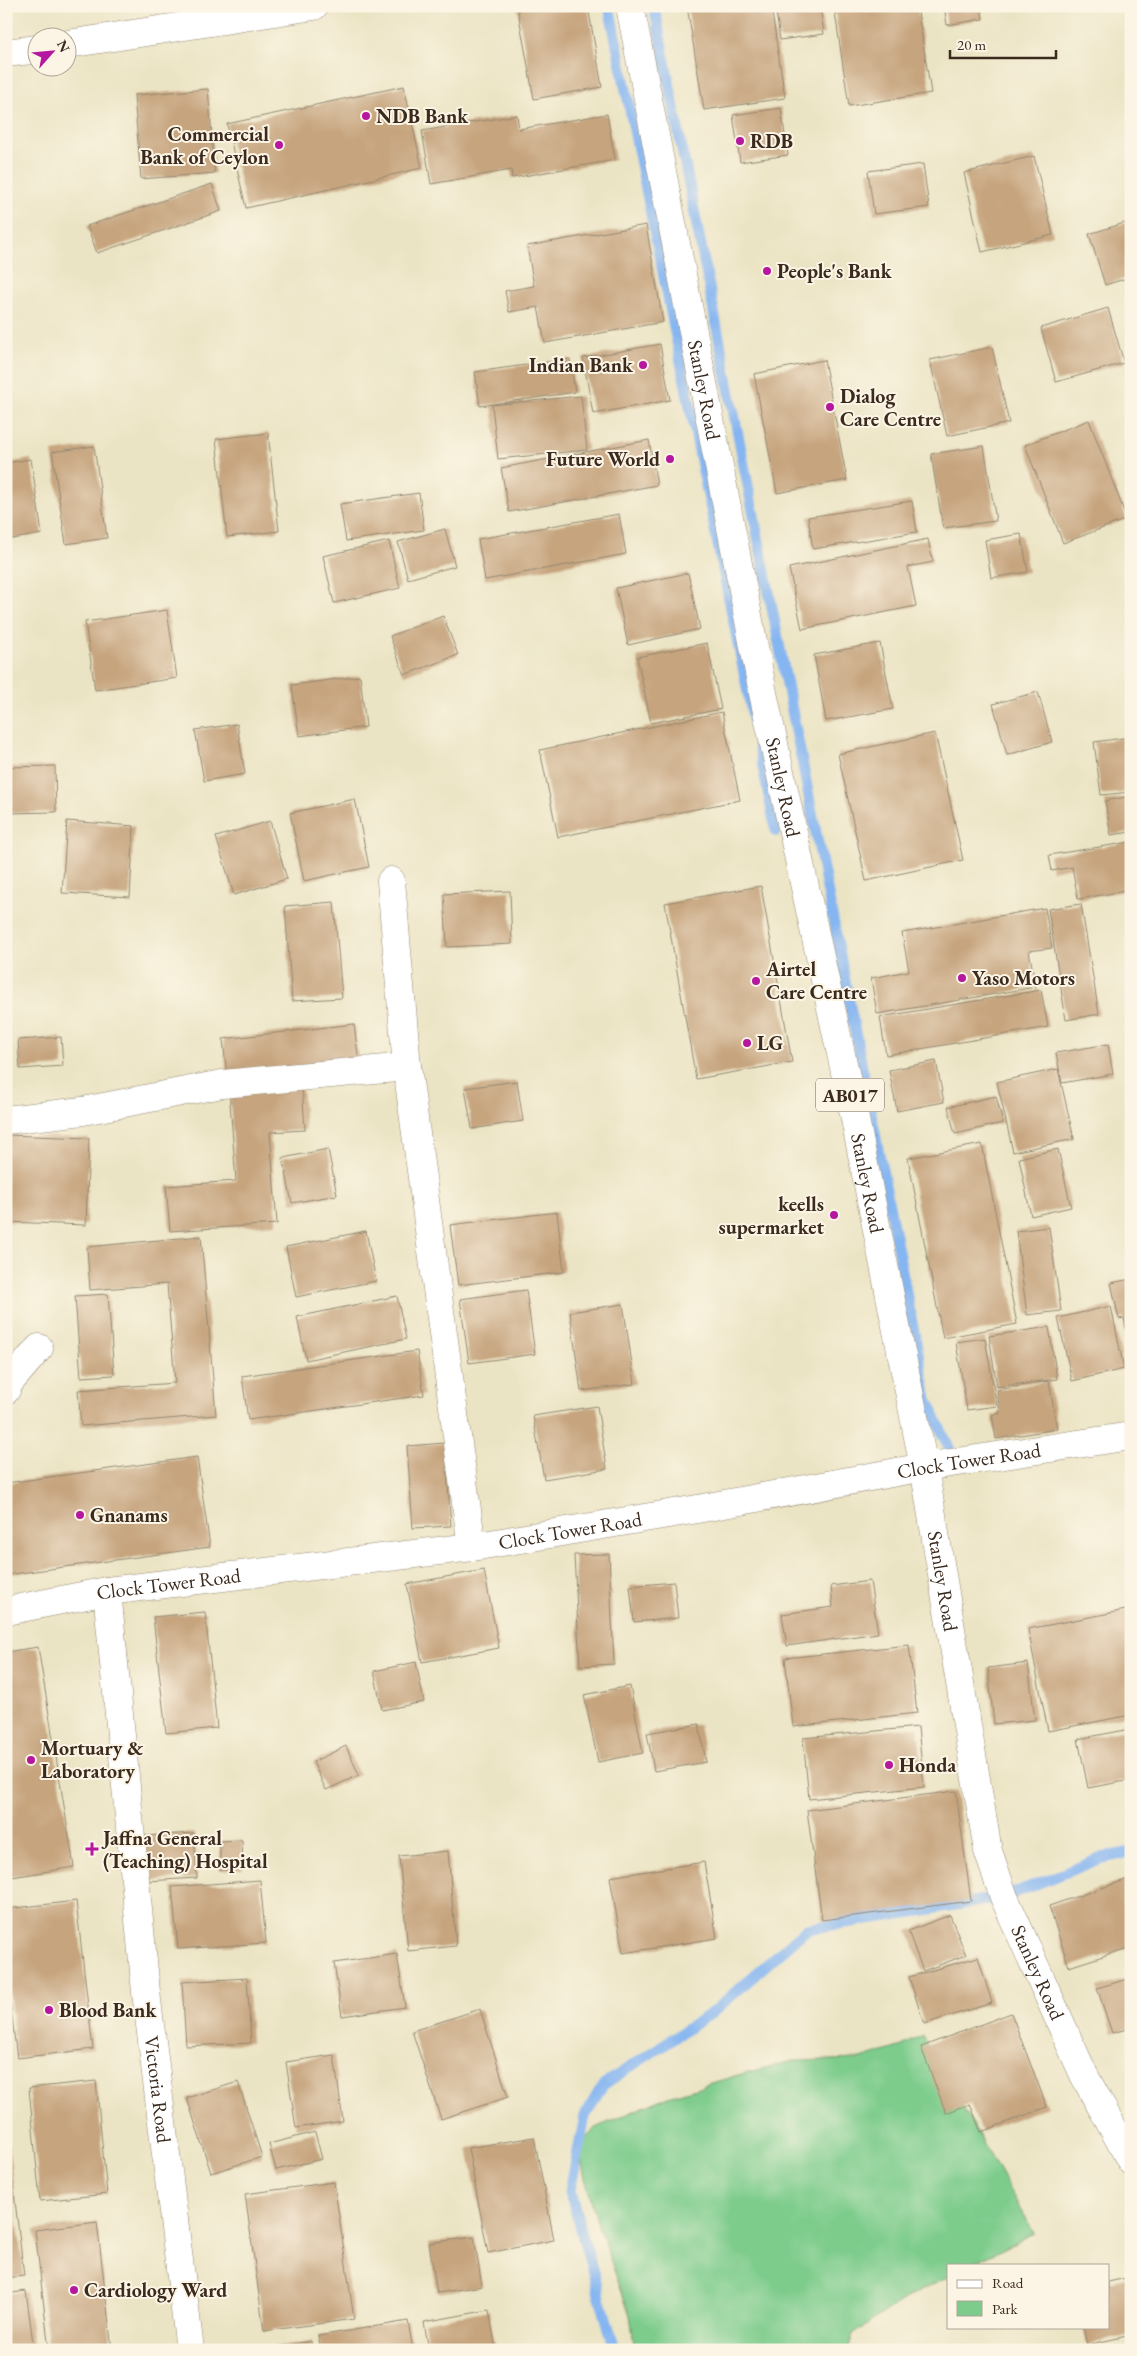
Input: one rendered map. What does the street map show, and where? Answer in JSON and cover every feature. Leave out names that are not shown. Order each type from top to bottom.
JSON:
[{"type":"main road","points":[[78,42],[314,6]]},
{"type":"main road","name":"Stanley Road","points":[[630,6],[762,684],[854,1114],[924,1467],[988,1851],[1004,1897],[1084,2075],[1131,2161]]},
{"type":"main road","points":[[6,53],[28,50]]},
{"type":"main road","points":[[391,881],[407,1067],[472,1547]]},
{"type":"main road","points":[[6,1120],[83,1111],[222,1084],[407,1067]]},
{"type":"main road","points":[[6,1390],[9,1383],[39,1348]]},
{"type":"main road","name":"Clock Tower Road","points":[[6,1611],[107,1591],[472,1547],[692,1510],[924,1467],[1131,1436]]},
{"type":"main road","name":"Victoria Road","points":[[107,1591],[146,1992],[190,2350]]},
{"type":"green space","points":[[922,2035],[1034,2233],[973,2264],[947,2264],[947,2277],[904,2299],[853,2334],[848,2350],[635,2350],[630,2315],[599,2228],[585,2178],[579,2151],[586,2137],[595,2128],[669,2096],[748,2072],[794,2061],[861,2059],[902,2046]]},
{"type":"building","points":[[517,6],[588,6],[602,87],[534,99]]},
{"type":"building","points":[[687,6],[771,6],[785,98],[704,110]]},
{"type":"building","points":[[820,6],[824,34],[780,40],[776,11]]},
{"type":"building","points":[[834,6],[917,6],[931,93],[849,106]]},
{"type":"building","points":[[944,6],[981,6],[983,19],[947,25]]},
{"type":"building","points":[[404,86],[422,168],[246,208],[227,124]]},
{"type":"building","points":[[208,89],[215,173],[141,179],[134,95]]},
{"type":"building","points":[[781,108],[788,155],[740,162],[733,115]]},
{"type":"building","points":[[607,114],[615,160],[512,178],[511,170],[431,184],[422,131],[517,115],[519,129]]},
{"type":"building","points":[[1034,156],[1053,235],[982,252],[964,173]]},
{"type":"building","points":[[923,164],[929,207],[874,214],[868,171]]},
{"type":"building","points":[[212,184],[221,211],[97,253],[87,226]]},
{"type":"building","points":[[1131,221],[1131,277],[1105,285],[1089,234]]},
{"type":"building","points":[[646,225],[663,322],[545,343],[538,307],[509,312],[505,291],[534,286],[527,246]]},
{"type":"building","points":[[1108,308],[1124,363],[1056,382],[1041,328]]},
{"type":"building","points":[[660,344],[670,400],[593,414],[583,358]]},
{"type":"building","points":[[992,347],[1009,423],[947,436],[930,360]]},
{"type":"building","points":[[570,359],[575,392],[480,406],[475,372]]},
{"type":"building","points":[[824,360],[847,480],[777,493],[754,374]]},
{"type":"building","points":[[581,396],[587,450],[498,459],[492,405]]},
{"type":"building","points":[[1089,420],[1127,519],[1063,543],[1025,445]]},
{"type":"building","points":[[268,433],[279,531],[227,537],[216,439]]},
{"type":"building","points":[[649,440],[657,485],[509,512],[501,468]]},
{"type":"building","points":[[94,446],[107,538],[66,544],[52,452]]},
{"type":"building","points":[[984,446],[996,521],[943,528],[931,454]]},
{"type":"building","points":[[31,459],[42,534],[6,540],[6,463]]},
{"type":"building","points":[[419,493],[424,530],[346,541],[340,504]]},
{"type":"building","points":[[912,501],[917,532],[813,549],[808,517]]},
{"type":"building","points":[[619,514],[626,554],[485,580],[478,539]]},
{"type":"building","points":[[445,529],[455,566],[408,579],[398,542]]},
{"type":"building","points":[[1021,534],[1028,572],[991,578],[985,540]]},
{"type":"building","points":[[928,539],[933,562],[908,567],[916,606],[802,629],[789,568]]},
{"type":"building","points":[[389,541],[400,588],[334,603],[323,556]]},
{"type":"building","points":[[688,573],[700,629],[628,645],[616,588]]},
{"type":"building","points":[[167,610],[177,678],[95,690],[85,622]]},
{"type":"building","points":[[443,616],[458,655],[404,675],[390,636]]},
{"type":"building","points":[[707,643],[721,709],[651,723],[637,657]]},
{"type":"building","points":[[880,643],[893,709],[826,721],[814,655]]},
{"type":"building","points":[[360,676],[366,727],[299,736],[292,685]]},
{"type":"building","points":[[1038,692],[1052,742],[1007,755],[993,704]]},
{"type":"building","points":[[722,712],[740,800],[558,837],[540,750]]},
{"type":"building","points":[[237,724],[245,774],[204,781],[195,730]]},
{"type":"building","points":[[935,733],[963,860],[866,881],[838,754]]},
{"type":"building","points":[[1131,737],[1131,792],[1101,795],[1094,742]]},
{"type":"building","points":[[55,766],[56,812],[6,813],[6,767]]},
{"type":"building","points":[[1131,796],[1131,832],[1111,835],[1105,801]]},
{"type":"building","points":[[355,799],[369,867],[304,881],[290,813]]},
{"type":"building","points":[[67,821],[134,826],[130,897],[62,893]]},
{"type":"building","points":[[270,821],[287,879],[234,895],[216,837]]},
{"type":"building","points":[[1131,842],[1131,890],[1078,899],[1072,867],[1052,871],[1049,855]]},
{"type":"building","points":[[761,886],[792,1062],[696,1079],[665,903]]},
{"type":"building","points":[[510,891],[512,944],[447,947],[444,894]]},
{"type":"building","points":[[334,902],[342,998],[292,1001],[285,906]]},
{"type":"building","points":[[1081,904],[1099,1014],[1066,1020],[1048,909]]},
{"type":"building","points":[[1045,908],[1052,948],[1029,951],[1036,987],[877,1014],[871,978],[909,971],[902,933]]},
{"type":"building","points":[[1041,990],[1048,1027],[886,1055],[880,1017]]},
{"type":"building","points":[[354,1024],[359,1063],[227,1077],[223,1039]]},
{"type":"building","points":[[61,1037],[63,1066],[20,1069],[18,1040]]},
{"type":"building","points":[[1108,1044],[1113,1074],[1062,1083],[1056,1053]]},
{"type":"building","points":[[936,1061],[944,1102],[897,1111],[889,1070]]},
{"type":"building","points":[[1058,1069],[1074,1139],[1013,1152],[997,1082]]},
{"type":"building","points":[[517,1081],[523,1121],[472,1129],[465,1088]]},
{"type":"building","points":[[302,1085],[305,1130],[270,1132],[277,1224],[170,1231],[166,1186],[236,1181],[229,1089]]},
{"type":"building","points":[[996,1096],[1003,1123],[955,1134],[948,1107]]},
{"type":"building","points":[[6,1135],[89,1138],[86,1225],[6,1222]]},
{"type":"building","points":[[982,1144],[1017,1324],[943,1338],[908,1158]]},
{"type":"building","points":[[328,1149],[337,1195],[292,1203],[283,1158]]},
{"type":"building","points":[[1058,1149],[1071,1207],[1031,1216],[1019,1158]]},
{"type":"building","points":[[557,1212],[564,1272],[458,1285],[450,1225]]},
{"type":"building","points":[[1049,1227],[1061,1311],[1027,1315],[1016,1231]]},
{"type":"building","points":[[366,1231],[376,1281],[296,1297],[286,1247]]},
{"type":"building","points":[[201,1236],[216,1415],[81,1426],[78,1390],[175,1383],[167,1284],[90,1290],[87,1247]]},
{"type":"building","points":[[1131,1279],[1130,1348],[1124,1318],[1119,1319],[1111,1283]]},
{"type":"building","points":[[526,1290],[535,1354],[469,1363],[460,1299]]},
{"type":"building","points":[[108,1294],[114,1375],[81,1377],[75,1296]]},
{"type":"building","points":[[397,1296],[406,1339],[306,1360],[297,1317]]},
{"type":"building","points":[[623,1304],[635,1384],[581,1391],[570,1312]]},
{"type":"building","points":[[1111,1306],[1124,1369],[1072,1381],[1058,1318]]},
{"type":"building","points":[[1049,1327],[1057,1379],[997,1387],[989,1336]]},
{"type":"building","points":[[985,1338],[997,1406],[967,1410],[956,1342]]},
{"type":"building","points":[[417,1351],[424,1395],[248,1420],[242,1376]]},
{"type":"building","points":[[1049,1381],[1057,1429],[996,1439],[992,1415],[1000,1413],[997,1390]]},
{"type":"building","points":[[597,1406],[607,1469],[544,1479],[533,1416]]},
{"type":"building","points":[[445,1443],[451,1526],[413,1528],[407,1446]]},
{"type":"building","points":[[197,1457],[210,1547],[6,1575],[6,1483]]},
{"type":"building","points":[[609,1554],[614,1664],[580,1666],[574,1555]]},
{"type":"building","points":[[484,1570],[499,1648],[422,1662],[407,1584]]},
{"type":"building","points":[[870,1581],[878,1633],[787,1646],[782,1614],[833,1607],[831,1586]]},
{"type":"building","points":[[674,1582],[678,1618],[634,1622],[630,1586]]},
{"type":"building","points":[[1131,1609],[1131,1715],[1048,1731],[1028,1629]]},
{"type":"building","points":[[205,1612],[217,1728],[166,1733],[153,1617]]},
{"type":"building","points":[[909,1645],[917,1713],[793,1727],[785,1658]]},
{"type":"building","name":"Mortuary & Laboratory","points":[[38,1647],[74,1867],[6,1878],[6,1652]]},
{"type":"building","points":[[416,1662],[424,1702],[382,1710],[374,1671]]},
{"type":"building","points":[[1028,1663],[1035,1720],[994,1724],[988,1668]]},
{"type":"building","points":[[630,1686],[643,1753],[598,1762],[584,1695]]},
{"type":"building","points":[[699,1724],[706,1762],[654,1771],[647,1733]]},
{"type":"building","points":[[918,1727],[924,1787],[809,1799],[803,1738]]},
{"type":"building","points":[[1131,1729],[1131,1780],[1088,1788],[1078,1739]]},
{"type":"building","points":[[346,1746],[359,1775],[326,1790],[313,1762]]},
{"type":"building","points":[[956,1791],[971,1901],[822,1920],[807,1810]]},
{"type":"building","points":[[194,1833],[197,1878],[147,1881],[144,1836]]},
{"type":"building","points":[[242,1840],[243,1869],[220,1870],[220,1841]]},
{"type":"building","points":[[448,1851],[456,1946],[408,1951],[399,1856]]},
{"type":"building","points":[[704,1862],[717,1938],[623,1953],[610,1877]]},
{"type":"building","points":[[1131,1878],[1131,1947],[1069,1967],[1049,1906]]},
{"type":"building","points":[[260,1880],[266,1943],[178,1949],[172,1887]]},
{"type":"building","name":"Blood Bank","points":[[76,1901],[93,2049],[17,2058],[6,1970],[6,1909]]},
{"type":"building","points":[[950,1915],[966,1955],[923,1971],[908,1931]]},
{"type":"building","points":[[397,1954],[405,2007],[342,2016],[334,1963]]},
{"type":"building","points":[[978,1957],[992,2003],[924,2024],[909,1977]]},
{"type":"building","points":[[247,1978],[251,2043],[186,2046],[182,1982]]},
{"type":"building","points":[[1131,1978],[1131,2028],[1112,2033],[1097,1988]]},
{"type":"building","points":[[480,2009],[508,2097],[441,2119],[412,2031]]},
{"type":"building","points":[[1011,2013],[1047,2107],[981,2132],[970,2104],[946,2113],[921,2047]]},
{"type":"building","points":[[334,2055],[343,2121],[296,2128],[286,2062]]},
{"type":"building","points":[[96,2081],[107,2194],[40,2201],[29,2088]]},
{"type":"building","points":[[238,2082],[262,2157],[211,2173],[187,2098]]},
{"type":"building","points":[[6,2126],[24,2276],[6,2278]]},
{"type":"building","points":[[315,2132],[322,2159],[276,2170],[269,2144]]},
{"type":"building","points":[[534,2137],[554,2240],[488,2253],[468,2148]]},
{"type":"building","points":[[334,2182],[354,2319],[264,2331],[245,2194]]},
{"type":"building","name":"Cardiology Ward","points":[[97,2222],[112,2350],[49,2350],[35,2230]]},
{"type":"building","points":[[474,2237],[482,2286],[437,2293],[429,2243]]},
{"type":"building","points":[[1131,2277],[1131,2335],[1087,2345],[1083,2328],[1110,2328],[1110,2282]]},
{"type":"building","points":[[26,2291],[34,2350],[6,2350],[6,2294]]},
{"type":"building","points":[[489,2310],[496,2350],[429,2350],[424,2322]]},
{"type":"building","points":[[408,2321],[413,2350],[321,2350],[318,2336]]},
{"type":"building","points":[[311,2341],[312,2350],[263,2350],[263,2349]]},
{"type":"waterway","points":[[609,6],[776,831]]},
{"type":"waterway","points":[[654,6],[927,1399],[950,1450]]},
{"type":"waterway","points":[[615,2350],[570,2191],[585,2116],[603,2085],[714,2011],[807,1929],[1004,1897],[1102,1858],[1131,1852]]},
{"type":"place","name":"NDB Bank","points":[[366,116]]},
{"type":"place","name":"RDB","points":[[740,141]]},
{"type":"place","name":"Commercial Bank of Ceylon","points":[[279,145]]},
{"type":"place","name":"People's Bank","points":[[767,271]]},
{"type":"place","name":"Indian Bank","points":[[643,365]]},
{"type":"place","name":"Dialog Care Centre","points":[[830,407]]},
{"type":"place","name":"Future World","points":[[670,459]]},
{"type":"place","name":"Yaso Motors","points":[[962,978]]},
{"type":"place","name":"Airtel Care Centre","points":[[756,981]]},
{"type":"place","name":"LG","points":[[747,1043]]},
{"type":"place","name":"keells supermarket","points":[[834,1215]]},
{"type":"place","name":"Gnanams","points":[[80,1515]]},
{"type":"place","name":"Mortuary & Laboratory","points":[[31,1760]]},
{"type":"place","name":"Honda","points":[[889,1765]]},
{"type":"place","name":"Jaffna General (Teaching) Hospital","points":[[92,1849]]},
{"type":"place","name":"Blood Bank","points":[[49,2010]]},
{"type":"place","name":"Cardiology Ward","points":[[74,2290]]}]
